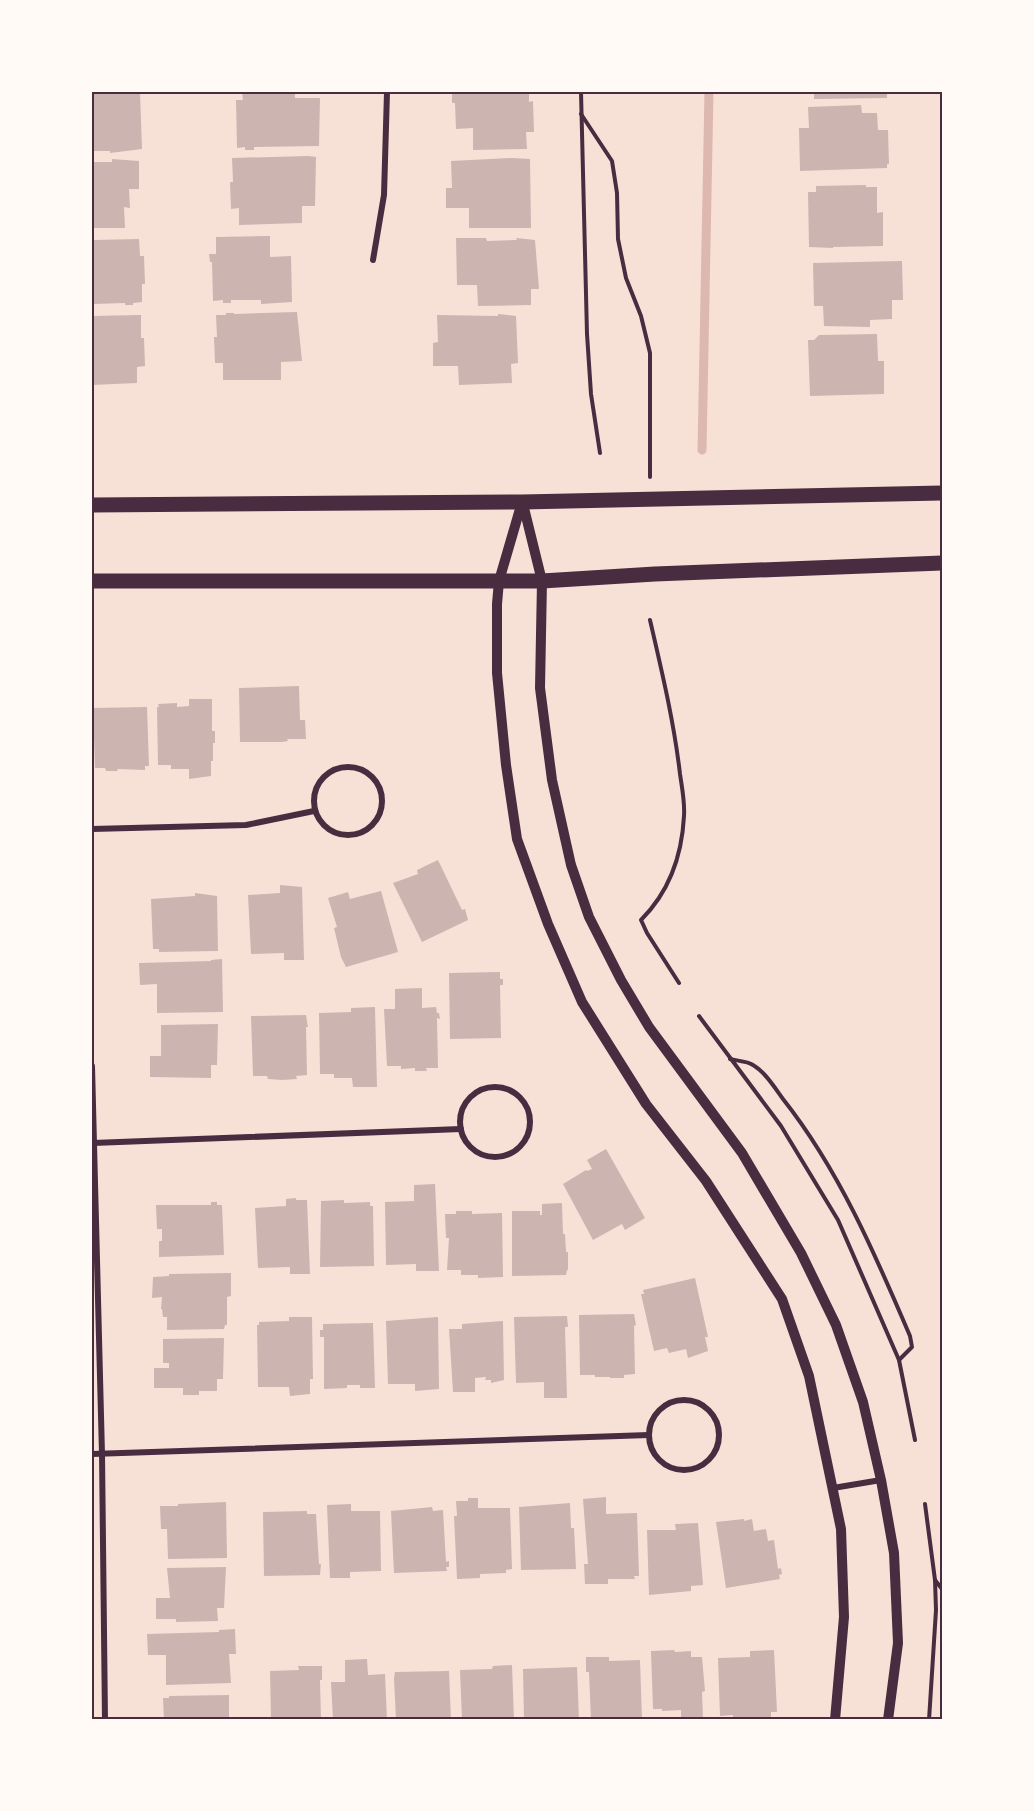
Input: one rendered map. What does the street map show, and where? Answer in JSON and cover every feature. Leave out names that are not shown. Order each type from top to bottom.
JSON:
[{"type":"main road","points":[[92,505],[522,502],[942,493]]},
{"type":"main road","points":[[92,581],[542,581],[655,574],[942,563]]},
{"type":"street","points":[[373,260],[384,195],[387,92]]},
{"type":"street","points":[[522,502],[499,581],[497,604],[496,673],[517,839],[535,892],[582,1002],[646,1104],[706,1182],[782,1299],[809,1376],[841,1529],[844,1617],[835,1719]]},
{"type":"street","points":[[522,502],[542,581],[540,688],[552,780],[571,865],[589,917],[621,980],[649,1027],[742,1153],[801,1253],[836,1325],[859,1391],[881,1480],[894,1553],[898,1643],[888,1719]]},
{"type":"street","points":[[342,767],[356,767],[369,774],[378,785],[382,799],[380,814],[372,826],[360,834],[346,836],[332,833],[321,823],[314,811],[313,796],[318,783],[328,772],[342,767]]},
{"type":"street","points":[[92,830],[246,825],[314,811]]},
{"type":"street","points":[[92,1066],[102,1454],[105,1719]]},
{"type":"street","points":[[502,1087],[522,1099],[528,1110],[528,1132],[523,1142],[515,1150],[505,1155],[482,1154],[465,1140],[461,1129],[460,1118],[463,1107],[479,1090],[502,1087]]},
{"type":"street","points":[[93,1143],[461,1129]]},
{"type":"street","points":[[686,1400],[698,1403],[715,1418],[718,1429],[715,1451],[698,1467],[687,1469],[676,1469],[665,1464],[651,1447],[649,1436],[656,1413],[664,1405],[675,1401],[686,1400]]},
{"type":"street","points":[[92,1454],[649,1436]]},
{"type":"street","points":[[833,1488],[881,1480]]},
{"type":"path","points":[[581,92],[587,334],[591,394],[600,453]]},
{"type":"path","points":[[581,114],[612,161],[617,193],[618,239],[626,278],[641,316],[650,353],[650,499]]},
{"type":"path","points":[[650,620],[675,730],[685,814],[680,848],[672,875],[661,898],[641,920],[679,983]]},
{"type":"path","points":[[699,1016],[781,1126],[838,1220],[899,1360],[915,1440]]},
{"type":"path","points":[[729,1059],[752,1064],[771,1083],[799,1119],[839,1186],[874,1250],[910,1336],[912,1347],[899,1360]]},
{"type":"path","points":[[925,1504],[935,1580],[936,1610],[929,1719]]},
{"type":"path","points":[[935,1580],[942,1589]]},
{"type":"building","points":[[92,92],[140,92],[142,149],[110,153],[110,151],[92,151]]},
{"type":"building","points":[[242,92],[295,92],[295,98],[320,98],[319,146],[254,147],[254,150],[245,150],[245,147],[237,148],[236,100],[243,100]]},
{"type":"building","points":[[452,92],[529,92],[529,102],[533,101],[534,132],[526,132],[527,149],[473,150],[473,128],[456,129],[455,103],[452,103]]},
{"type":"building","points":[[814,92],[887,92],[887,98],[814,99]]},
{"type":"building","points":[[861,105],[862,113],[877,113],[878,130],[888,130],[889,164],[887,168],[800,171],[799,128],[809,128],[808,107]]},
{"type":"building","points":[[316,157],[315,206],[302,206],[302,223],[239,225],[239,208],[231,209],[232,158]]},
{"type":"building","points":[[112,159],[139,161],[139,189],[129,189],[130,208],[124,207],[125,228],[92,228],[92,162],[112,162]]},
{"type":"building","points":[[530,159],[531,228],[469,228],[469,208],[446,208],[446,188],[452,188],[451,161]]},
{"type":"building","points":[[866,185],[866,187],[877,187],[877,213],[883,212],[883,246],[809,247],[808,192],[816,192],[816,186]]},
{"type":"building","points":[[270,236],[270,257],[291,256],[292,302],[261,304],[261,300],[231,300],[231,303],[223,303],[223,300],[213,301],[212,262],[210,262],[209,254],[216,254],[216,237]]},
{"type":"building","points":[[456,238],[486,238],[487,241],[517,240],[516,238],[535,240],[539,289],[531,289],[531,305],[478,306],[477,285],[457,285]]},
{"type":"building","points":[[139,239],[140,256],[144,256],[145,284],[142,284],[142,302],[133,303],[133,305],[94,304],[92,307],[93,240]]},
{"type":"building","points":[[902,261],[903,300],[892,300],[892,319],[870,320],[870,327],[824,326],[823,306],[814,306],[813,263]]},
{"type":"building","points":[[297,312],[302,361],[281,362],[281,380],[223,380],[223,363],[215,363],[216,315]]},
{"type":"building","points":[[498,314],[516,316],[518,363],[511,364],[512,383],[459,385],[458,366],[433,366],[433,343],[438,342],[437,315],[498,316]]},
{"type":"building","points":[[141,315],[145,366],[137,367],[137,383],[92,385],[92,316]]},
{"type":"building","points":[[877,334],[878,361],[884,361],[884,394],[810,396],[808,340],[814,340],[819,335]]},
{"type":"building","points":[[299,686],[300,720],[305,720],[306,739],[287,739],[288,741],[282,742],[240,742],[239,688]]},
{"type":"building","points":[[189,699],[212,699],[212,731],[215,731],[215,743],[213,743],[211,776],[189,779],[189,769],[171,769],[171,765],[158,765],[158,704],[177,703],[177,707],[189,706]]},
{"type":"building","points":[[147,707],[149,766],[145,766],[145,770],[117,769],[118,771],[95,768],[93,708]]},
{"type":"building","points":[[438,860],[462,910],[465,909],[468,920],[422,942],[393,883],[418,874],[417,870]]},
{"type":"building","points":[[280,885],[302,887],[304,960],[284,960],[284,953],[251,954],[248,895],[280,893]]},
{"type":"building","points":[[381,891],[398,952],[346,967],[341,957],[334,928],[337,927],[328,898],[348,892],[350,899]]},
{"type":"building","points":[[195,893],[217,896],[218,951],[159,952],[159,949],[153,949],[151,899],[195,896]]},
{"type":"building","points":[[222,959],[223,1012],[157,1013],[157,984],[140,985],[139,963]]},
{"type":"building","points":[[500,972],[500,979],[503,979],[503,985],[500,985],[501,1038],[450,1039],[449,973]]},
{"type":"building","points":[[422,988],[422,1008],[436,1007],[439,1013],[440,1019],[437,1018],[438,1068],[415,1071],[415,1068],[401,1069],[401,1066],[387,1066],[384,1009],[395,1009],[395,989]]},
{"type":"building","points":[[375,1007],[377,1087],[353,1087],[352,1078],[334,1078],[334,1074],[320,1074],[319,1013],[351,1012],[351,1008]]},
{"type":"building","points":[[306,1015],[307,1075],[296,1076],[297,1079],[282,1080],[268,1079],[267,1076],[253,1076],[251,1016]]},
{"type":"building","points":[[218,1024],[217,1065],[211,1065],[211,1078],[150,1077],[150,1056],[161,1056],[161,1025]]},
{"type":"building","points":[[606,1149],[645,1218],[625,1230],[622,1224],[593,1240],[563,1184],[586,1170],[592,1169],[587,1160]]},
{"type":"building","points":[[435,1184],[439,1271],[416,1271],[416,1264],[386,1265],[385,1202],[414,1201],[414,1185]]},
{"type":"building","points":[[296,1198],[296,1200],[307,1200],[310,1274],[290,1274],[290,1267],[258,1268],[255,1208],[286,1206],[286,1199]]},
{"type":"building","points":[[344,1200],[344,1203],[370,1202],[370,1206],[373,1206],[374,1266],[320,1267],[321,1201]]},
{"type":"building","points":[[211,1202],[222,1205],[224,1255],[159,1257],[162,1229],[157,1229],[156,1205],[211,1205]]},
{"type":"building","points":[[562,1203],[563,1234],[565,1234],[566,1252],[568,1252],[566,1275],[512,1276],[512,1211],[540,1211],[542,1215],[542,1204]]},
{"type":"building","points":[[456,1211],[472,1211],[472,1214],[502,1213],[503,1277],[478,1278],[478,1275],[461,1275],[461,1270],[447,1270],[449,1238],[446,1238],[445,1214],[456,1214]]},
{"type":"building","points":[[231,1273],[231,1296],[227,1297],[227,1325],[224,1329],[167,1330],[167,1317],[163,1317],[161,1309],[162,1297],[152,1298],[153,1277],[169,1276],[169,1274]]},
{"type":"building","points":[[695,1278],[708,1337],[705,1337],[708,1351],[688,1358],[686,1349],[669,1353],[667,1348],[654,1351],[641,1294],[644,1294],[643,1290]]},
{"type":"building","points":[[634,1314],[636,1325],[634,1326],[635,1374],[624,1375],[624,1378],[580,1375],[579,1315]]},
{"type":"building","points":[[567,1316],[568,1327],[565,1327],[567,1398],[544,1398],[544,1382],[516,1383],[514,1317]]},
{"type":"building","points":[[289,1317],[312,1317],[313,1379],[310,1379],[310,1394],[290,1396],[289,1387],[258,1387],[257,1325],[259,1322],[289,1321]]},
{"type":"building","points":[[438,1317],[439,1389],[415,1391],[415,1384],[388,1384],[386,1321]]},
{"type":"building","points":[[503,1321],[504,1380],[491,1383],[491,1380],[485,1380],[486,1377],[475,1378],[475,1392],[453,1392],[449,1329],[462,1329],[462,1324]]},
{"type":"building","points":[[373,1323],[375,1388],[347,1385],[347,1388],[324,1389],[324,1337],[320,1337],[323,1324]]},
{"type":"building","points":[[224,1338],[223,1379],[217,1379],[217,1391],[199,1391],[199,1395],[183,1395],[183,1388],[154,1388],[154,1368],[169,1368],[169,1363],[163,1363],[163,1339]]},
{"type":"building","points":[[606,1497],[606,1514],[637,1513],[639,1576],[634,1576],[635,1579],[608,1579],[608,1584],[585,1584],[584,1564],[588,1564],[583,1499]]},
{"type":"building","points":[[468,1498],[478,1498],[478,1508],[510,1508],[512,1569],[506,1570],[506,1573],[480,1574],[480,1578],[457,1579],[454,1516],[457,1516],[456,1501],[468,1501]]},
{"type":"building","points":[[226,1502],[227,1558],[168,1559],[167,1529],[161,1529],[160,1506]]},
{"type":"building","points":[[570,1503],[576,1569],[521,1570],[519,1507]]},
{"type":"building","points":[[351,1504],[351,1511],[380,1511],[381,1571],[350,1572],[350,1578],[330,1578],[327,1505]]},
{"type":"building","points":[[432,1507],[433,1511],[443,1510],[446,1562],[449,1561],[447,1571],[394,1573],[391,1511]]},
{"type":"building","points":[[307,1511],[307,1514],[316,1514],[320,1575],[264,1576],[263,1512]]},
{"type":"building","points":[[744,1519],[744,1521],[752,1519],[754,1531],[766,1529],[768,1541],[774,1540],[778,1569],[781,1568],[782,1574],[779,1575],[780,1579],[726,1588],[716,1522]]},
{"type":"building","points":[[698,1523],[703,1585],[691,1586],[691,1591],[649,1595],[647,1530],[676,1530],[675,1524]]},
{"type":"building","points":[[226,1567],[224,1608],[217,1608],[218,1621],[176,1622],[176,1619],[156,1619],[156,1598],[170,1598],[167,1568]]},
{"type":"building","points":[[235,1629],[236,1654],[229,1654],[231,1683],[166,1685],[166,1655],[148,1655],[147,1634],[219,1632],[219,1630]]},
{"type":"building","points":[[674,1650],[675,1652],[691,1651],[691,1657],[702,1657],[705,1691],[702,1692],[703,1719],[681,1720],[681,1710],[653,1709],[651,1651]]},
{"type":"building","points":[[774,1650],[777,1712],[771,1712],[771,1720],[733,1720],[733,1715],[720,1716],[718,1658],[750,1657],[750,1651]]},
{"type":"building","points":[[586,1657],[609,1657],[609,1661],[640,1660],[642,1720],[591,1720],[589,1672],[586,1672]]},
{"type":"building","points":[[367,1659],[368,1675],[385,1674],[387,1720],[333,1720],[331,1682],[345,1682],[345,1660]]},
{"type":"building","points":[[512,1665],[514,1720],[462,1720],[460,1670],[492,1669],[493,1666]]},
{"type":"building","points":[[298,1666],[322,1666],[321,1720],[271,1720],[270,1671],[299,1670]]},
{"type":"building","points":[[577,1667],[579,1720],[524,1720],[523,1669]]},
{"type":"building","points":[[449,1671],[451,1720],[396,1720],[395,1672]]},
{"type":"building","points":[[229,1695],[229,1720],[164,1720],[163,1698]]},
{"type":"waterway","points":[[702,450],[709,92]]}]
